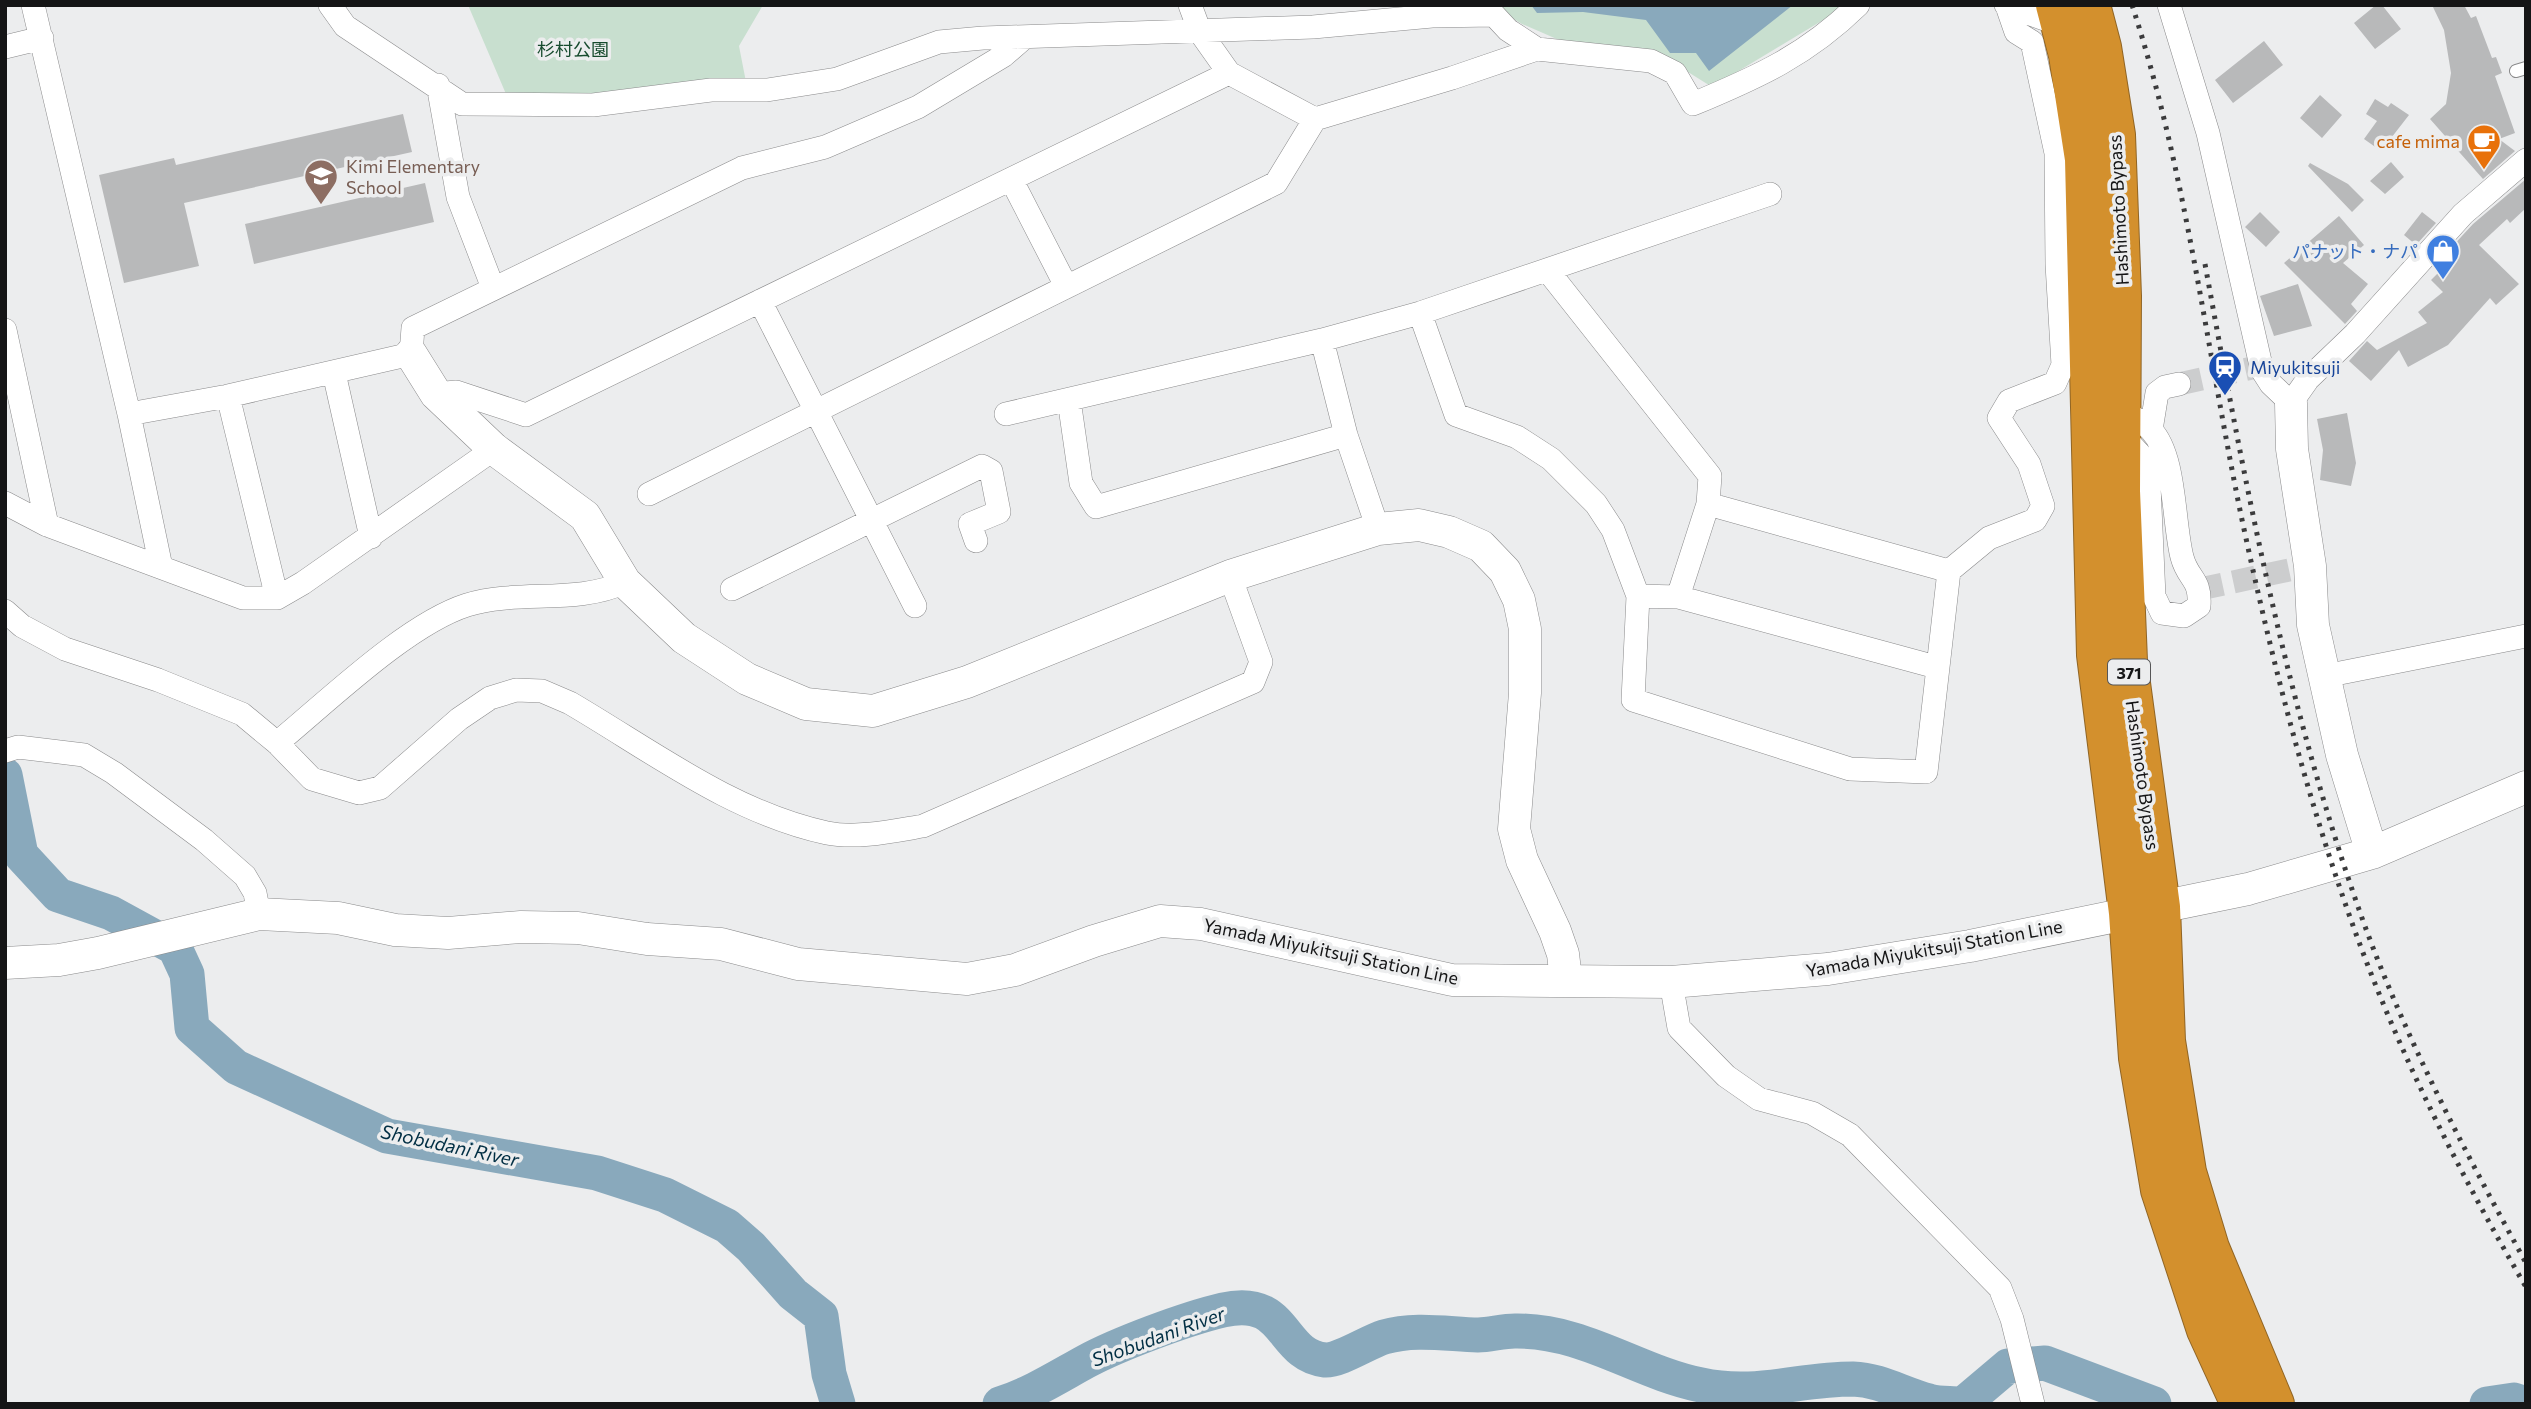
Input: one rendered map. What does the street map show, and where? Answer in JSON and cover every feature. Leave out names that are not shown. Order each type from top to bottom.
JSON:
[{"type":"highway","name":"Hashimoto Bypass","points":[[2076,13],[2084,159],[2115,419],[2096,655],[2144,910],[2188,1172],[2210,1248],[2240,1404]]},
{"type":"highway","name":"Hashimoto Bypass","points":[[2224,1329],[2275,1404]]},
{"type":"main road","points":[[411,354],[436,394],[494,449],[585,516],[625,582],[684,638],[747,679],[806,704],[873,711],[967,682],[1230,576],[1378,529],[1419,526],[1450,532],[1481,546],[1505,571],[1519,600],[1525,629],[1525,692],[1514,829],[1522,860],[1563,954],[1566,979]]},
{"type":"main road","points":[[2291,402],[2300,568],[2342,755],[2371,852]]},
{"type":"main road","name":"Yamada Miyukitsuji Station Line","points":[[5,963],[60,960],[259,914],[338,918],[395,930],[448,933],[521,927],[578,929],[647,939],[721,944],[798,964],[967,979],[1015,970],[1094,941],[1160,921],[1213,926],[1452,980],[1671,982],[1828,969],[1970,946],[2248,889],[2371,852],[2526,787]]},
{"type":"street","points":[[33,5],[129,414],[161,567]]},
{"type":"street","points":[[330,5],[345,26],[438,85],[462,104],[593,105],[710,90],[767,90],[837,79],[939,42],[1025,37],[1200,32],[1494,15],[1508,30],[1537,49]]},
{"type":"street","points":[[1190,5],[1200,32],[1228,74],[1315,119]]},
{"type":"street","points":[[649,494],[1276,183],[1315,119],[1537,49],[1651,61],[1675,73],[1693,104],[1763,75],[1826,37],[1858,5]]},
{"type":"street","points":[[2169,5],[2208,133],[2257,369],[2291,402],[2308,379],[2355,334],[2463,214],[2526,160]]},
{"type":"street","points":[[1420,313],[1456,415],[1517,437],[1551,459],[1595,504],[1613,530],[1638,596],[1633,700],[1850,769],[1926,772],[1949,571],[1989,538],[2035,520],[2043,506],[2029,464],[1999,418],[2009,401],[2055,383],[2063,365],[2057,264],[2056,153],[2032,42],[2016,32],[2007,6],[2076,13]]},
{"type":"street","points":[[129,414],[228,396],[411,354],[413,328],[742,168],[825,147],[918,107],[1003,56],[1025,37]]},
{"type":"street","points":[[5,47],[42,38]]},
{"type":"street","points":[[436,394],[456,392],[526,415],[1228,74]]},
{"type":"street","points":[[438,85],[458,197],[493,288]]},
{"type":"street","points":[[1011,179],[1066,286]]},
{"type":"street","points":[[1006,414],[1322,340],[1420,313],[1770,194]]},
{"type":"street","points":[[1548,271],[1710,475],[1708,504],[1678,597]]},
{"type":"street","points":[[760,301],[915,606]]},
{"type":"street","points":[[5,330],[47,525]]},
{"type":"street","points":[[1322,340],[1346,435],[1378,529]]},
{"type":"street","points":[[334,373],[370,537]]},
{"type":"street","points":[[2115,419],[2165,387],[2179,384]]},
{"type":"street","points":[[228,396],[277,598]]},
{"type":"street","points":[[1069,400],[1080,483],[1096,506],[1346,435]]},
{"type":"street","points":[[2115,419],[2164,452],[2184,565],[2200,589],[2199,606],[2184,616],[2162,613],[2154,596],[2148,463],[2133,447],[2115,419]]},
{"type":"street","points":[[5,503],[47,525],[243,598],[277,598],[370,537],[494,449]]},
{"type":"street","points":[[732,589],[982,466],[992,471],[999,512],[970,524],[976,541]]},
{"type":"street","points":[[1708,504],[1949,571]]},
{"type":"street","points":[[5,611],[22,626],[65,649],[158,680],[242,714],[277,743],[312,779],[359,793],[380,788],[459,719],[490,698],[516,690],[542,691],[570,703],[749,808],[829,834],[876,833],[923,826],[1253,682],[1261,662],[1230,576]]},
{"type":"street","points":[[277,743],[402,641],[455,610],[468,605],[519,597],[602,593],[625,582]]},
{"type":"street","points":[[1638,596],[1678,597],[1936,667]]},
{"type":"street","points":[[2325,676],[2526,636]]},
{"type":"street","points":[[12,749],[84,755],[114,773],[204,840],[245,876],[255,893],[259,914]]},
{"type":"street","points":[[1671,982],[1679,1028],[1726,1076],[1759,1099],[1812,1113],[1850,1135],[2000,1288],[2012,1319],[2033,1404]]},
{"type":"green space","name":"杉村公園","points":[[468,5],[763,5],[739,46],[746,82],[571,96],[506,94]]},
{"type":"green space","points":[[1501,5],[1848,5],[1712,87],[1656,52],[1566,43],[1522,24],[1504,13]]},
{"type":"water","points":[[1531,5],[1793,5],[1709,71],[1696,53],[1670,53],[1646,20],[1583,12],[1537,13]]},
{"type":"building","points":[[2376,5],[2382,5],[2401,29],[2375,49],[2354,23]]},
{"type":"building","points":[[2432,5],[2464,5],[2471,18],[2476,16],[2492,58],[2496,57],[2502,73],[2495,76],[2515,133],[2499,139],[2515,151],[2483,179],[2430,119],[2446,104],[2451,73],[2444,30]]},
{"type":"building","points":[[2264,41],[2283,65],[2233,103],[2215,80]]},
{"type":"building","points":[[2320,95],[2342,115],[2322,138],[2300,118]]},
{"type":"building","points":[[2375,99],[2388,107],[2391,103],[2409,115],[2381,151],[2364,139],[2377,121],[2366,114]]},
{"type":"building","points":[[403,114],[412,152],[184,203],[199,266],[124,283],[99,175],[174,158],[176,165]]},
{"type":"building","points":[[2391,162],[2404,177],[2385,194],[2370,181]]},
{"type":"building","points":[[2310,163],[2348,184],[2364,200],[2352,212],[2308,166]]},
{"type":"building","points":[[2526,179],[2526,208],[2510,223],[2507,219],[2479,245],[2519,284],[2496,305],[2490,298],[2448,345],[2408,367],[2399,350],[2371,381],[2349,361],[2367,341],[2377,350],[2427,323],[2418,312],[2443,292],[2431,280],[2444,267],[2438,262],[2473,224]]},
{"type":"building","points":[[425,183],[434,222],[254,264],[245,224]]},
{"type":"building","points":[[2260,212],[2280,232],[2266,247],[2245,227]]},
{"type":"building","points":[[2422,212],[2436,223],[2416,245],[2404,235]]},
{"type":"building","points":[[2339,216],[2364,245],[2343,263],[2368,284],[2351,304],[2357,311],[2345,324],[2284,263]]},
{"type":"building","points":[[2298,284],[2312,326],[2274,336],[2260,296]]},
{"type":"building","points":[[2347,413],[2356,463],[2351,486],[2320,480],[2323,450],[2317,419]]},
{"type":"waterway","name":"Shobudani River","points":[[5,775],[21,855],[58,895],[111,913],[175,948],[187,974],[192,1028],[236,1067],[387,1136],[597,1173],[665,1195],[727,1226],[751,1247],[793,1294],[821,1316],[829,1374],[838,1404]]},
{"type":"waterway","name":"Shobudani River","points":[[1000,1404],[1033,1391],[1133,1340],[1208,1314],[1244,1308],[1260,1311],[1272,1318],[1299,1348],[1310,1356],[1325,1360],[1338,1358],[1396,1334],[1431,1332],[1478,1335],[1510,1331],[1540,1332],[1587,1344],[1677,1379],[1701,1385],[1740,1389],[1853,1379],[1882,1385],[1933,1402],[1960,1404]]},
{"type":"waterway","name":"Shobudani River","points":[[1963,1404],[2008,1366],[2045,1363],[2154,1404]]},
{"type":"waterway","name":"Shobudani River","points":[[2487,1404],[2514,1400],[2526,1404]]},
{"type":"tunnel","points":[[2179,384],[2252,368]]},
{"type":"tunnel","points":[[2200,589],[2289,570]]},
{"type":"railway","points":[[2132,5],[2151,68],[2181,194],[2252,566],[2276,669],[2318,820],[2351,920],[2408,1061],[2476,1199],[2526,1287]]},
{"type":"railway","points":[[2205,264],[2270,595],[2311,758],[2335,838],[2362,918],[2397,1007],[2459,1137],[2526,1263]]},
{"type":"place","name":"cafe mima","points":[[2484,171]]},
{"type":"place","name":"Kimi Elementary School","points":[[321,206]]},
{"type":"place","name":"パナット・ナパ","points":[[2443,281]]},
{"type":"place","name":"Miyukitsuji","points":[[2225,397]]}]
